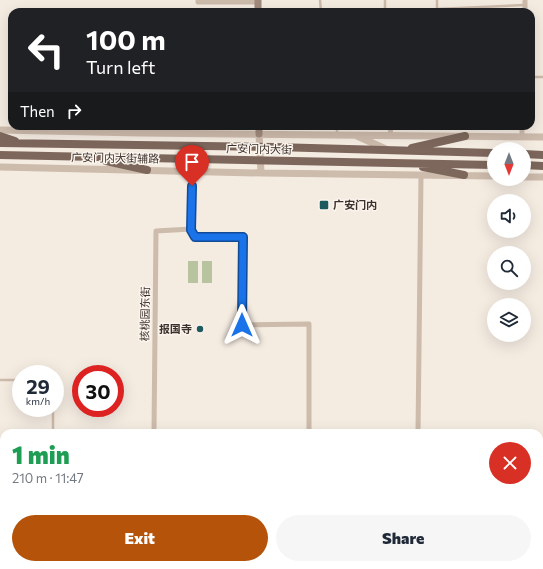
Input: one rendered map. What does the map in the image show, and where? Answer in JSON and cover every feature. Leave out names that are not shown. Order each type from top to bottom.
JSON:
[{"type":"main road","points":[[0,136],[24,144]]},
{"type":"main road","points":[[400,151],[465,136]]},
{"type":"main road","name":"广安门内大街","points":[[0,143],[260,147],[487,153]]},
{"type":"main road","points":[[531,154],[543,154]]},
{"type":"main road","name":"广安门内大街","points":[[0,155],[487,165]]},
{"type":"main road","points":[[88,157],[147,170]]},
{"type":"main road","points":[[400,163],[464,175]]},
{"type":"main road","points":[[531,165],[543,166]]},
{"type":"street","points":[[198,0],[198,2],[258,1]]},
{"type":"street","points":[[163,130],[260,134],[543,137]]},
{"type":"street","points":[[390,135],[391,130]]},
{"type":"street","points":[[522,130],[522,137]]},
{"type":"street","points":[[260,134],[261,173]]},
{"type":"street","name":"广安门内大街","points":[[351,134],[390,151]]},
{"type":"street","name":"广安门内大街辅路","points":[[0,167],[421,176]]},
{"type":"street","points":[[192,171],[191,230],[195,237],[243,237],[242,325],[309,324],[309,429]]},
{"type":"street","points":[[418,429],[421,176],[487,176]]},
{"type":"street","points":[[531,177],[543,177]]},
{"type":"street","name":"核桃园东街","points":[[154,429],[156,231],[191,230]]},
{"type":"lane","points":[[450,8],[525,2]]},
{"type":"lane","points":[[0,380],[12,380]]},
{"type":"lane","points":[[53,417],[53,429]]},
{"type":"green space","points":[[188,261],[198,261],[198,283],[188,283]]},
{"type":"green space","points":[[202,261],[212,261],[212,283],[202,283]]},
{"type":"place","name":"广安门内","points":[[324,205]]},
{"type":"place","name":"报国寺","points":[[200,329]]},
{"type":"route","points":[[192,186],[191,230],[195,237],[243,237],[242,325]]}]
